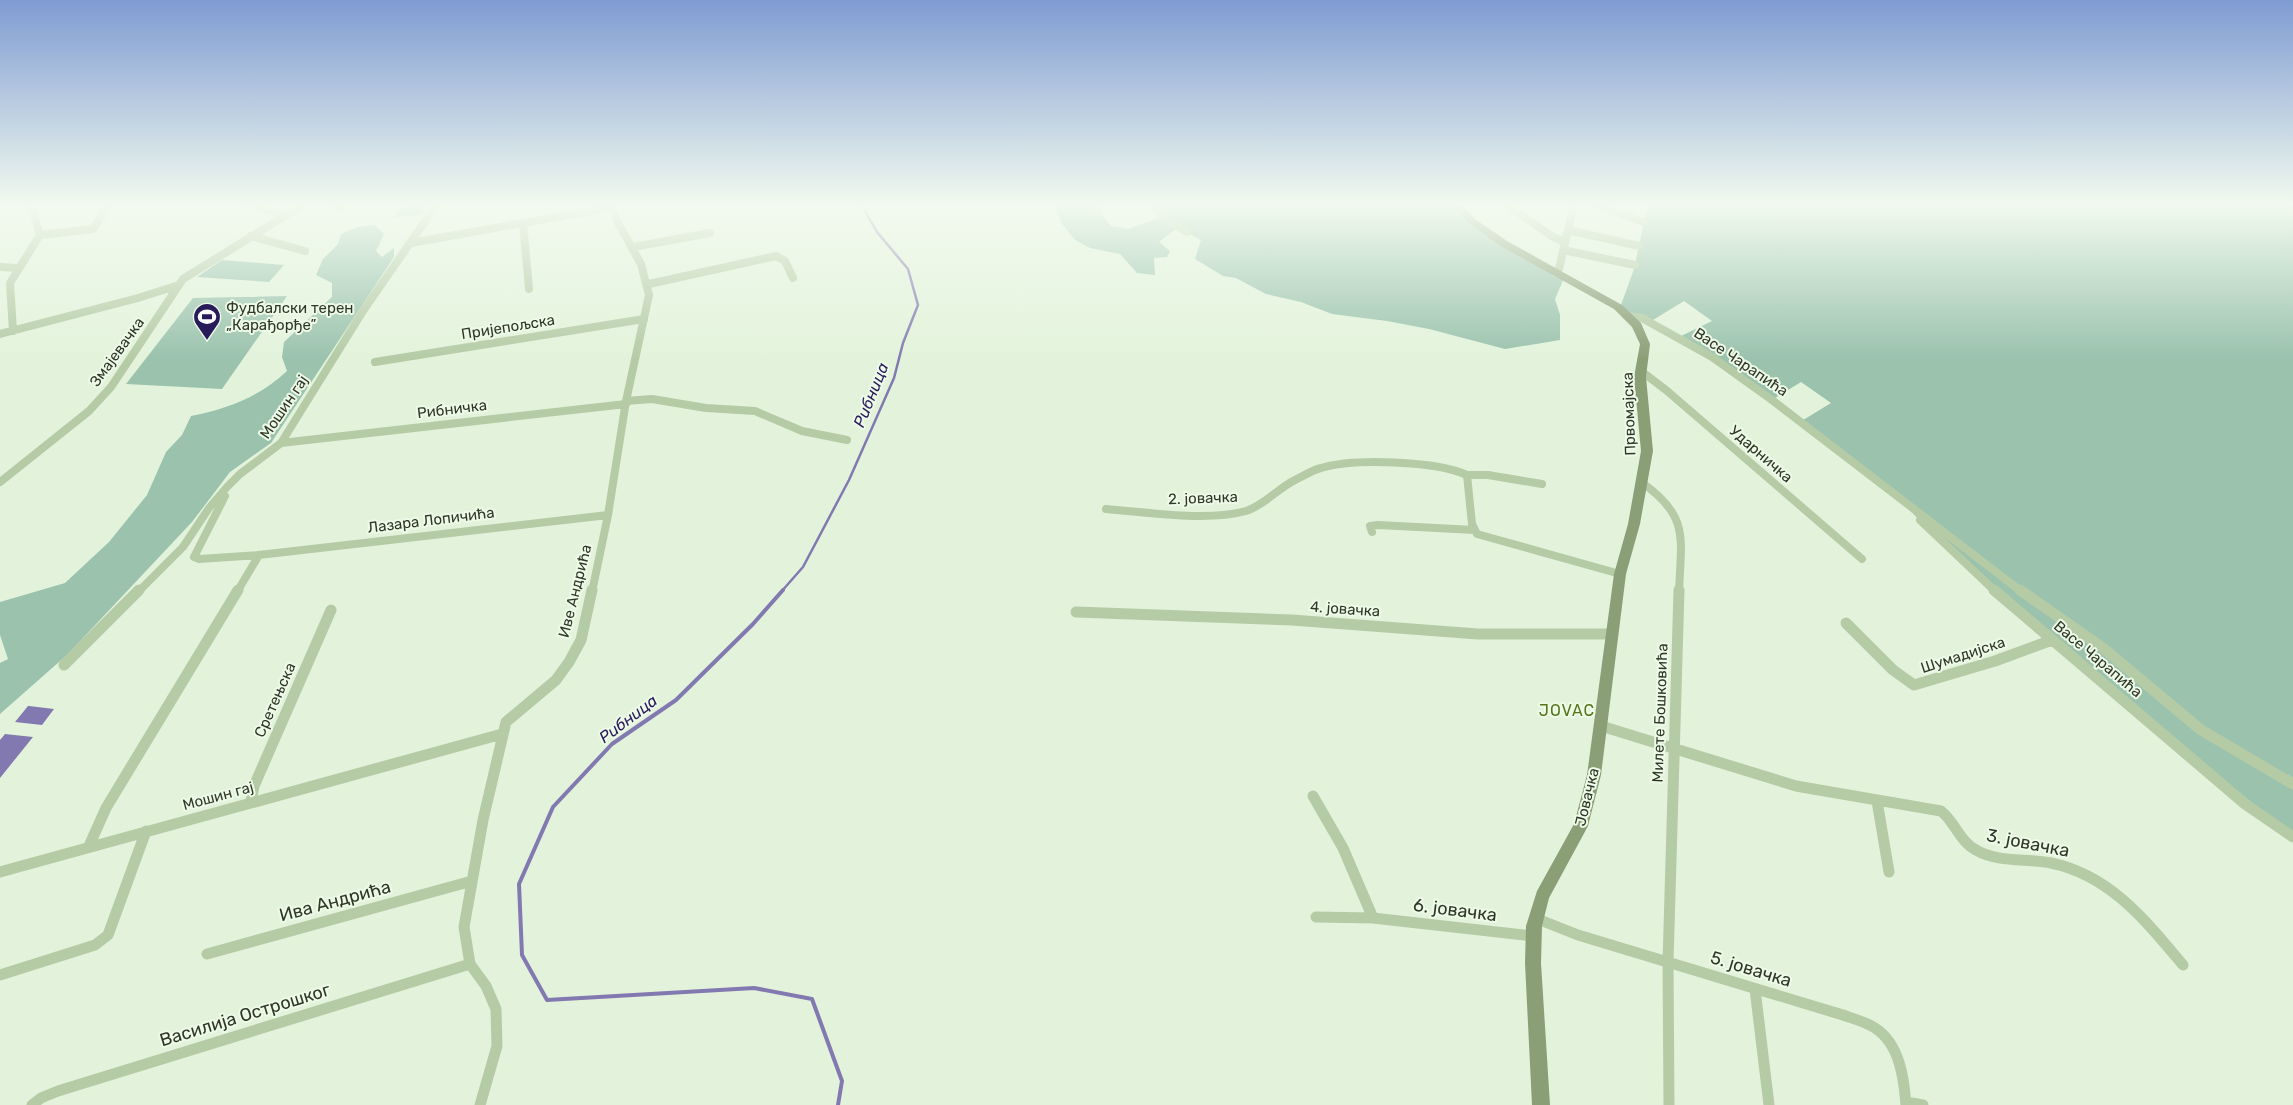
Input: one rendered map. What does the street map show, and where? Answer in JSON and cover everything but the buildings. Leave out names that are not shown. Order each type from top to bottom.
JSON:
[{"type":"main road","name":"Првомајска","points":[[1525,256],[1612,302],[1629,316],[1644,337],[1645,352],[1641,371],[1647,451],[1641,482]]},
{"type":"main road","name":"Јовачка","points":[[1542,1105],[1533,936],[1535,918],[1545,892],[1581,826],[1592,783],[1620,574],[1634,524],[1641,482]]},
{"type":"street","points":[[13,331],[10,283],[26,256]]},
{"type":"street","name":"Змајевачка","points":[[0,482],[89,410],[111,388],[179,285],[190,274],[219,256]]},
{"type":"street","name":"Мошин гај","points":[[64,665],[183,547],[209,508],[227,487],[240,474],[281,443],[363,311],[402,256]]},
{"type":"street","points":[[526,256],[529,289]]},
{"type":"street","name":"Иве Андрића","points":[[480,1105],[497,1046],[496,1009],[486,986],[470,964],[464,927],[472,881],[506,722],[513,714],[556,680],[581,640],[608,515],[626,402],[649,295],[649,284],[637,256]]},
{"type":"street","points":[[649,284],[776,256],[785,261],[793,278]]},
{"type":"street","points":[[1555,273],[1562,256]]},
{"type":"street","points":[[1590,256],[1635,265]]},
{"type":"street","points":[[0,267],[18,268]]},
{"type":"street","points":[[0,334],[138,298],[179,285]]},
{"type":"street","name":"Васе Чарапића","points":[[1629,316],[1642,318],[1712,357],[2017,588],[2103,648],[2200,730],[2293,784]]},
{"type":"street","name":"Пријепољска","points":[[375,362],[644,319]]},
{"type":"street","name":"Ударничка","points":[[1641,371],[1666,390],[1862,560]]},
{"type":"street","name":"Рибничка","points":[[281,443],[652,399],[706,408],[755,411],[802,431],[847,440]]},
{"type":"street","name":"2. јовачка","points":[[1106,509],[1166,514],[1239,513],[1255,507],[1283,486],[1328,466],[1393,463],[1458,471],[1467,475],[1488,475],[1542,484]]},
{"type":"street","points":[[1467,475],[1474,530]]},
{"type":"street","name":"Милете Бошковића","points":[[1641,482],[1661,496],[1677,514],[1681,532],[1668,962],[1669,1105]]},
{"type":"street","name":"Лазара Лопичића","points":[[227,487],[225,496],[194,557],[199,559],[259,555],[608,515]]},
{"type":"street","name":"Васе Чарапића","points":[[1892,493],[1971,570],[2052,640],[2245,804],[2293,837]]},
{"type":"street","points":[[1372,532],[1370,526],[1378,524],[1474,530],[1485,537],[1620,574]]},
{"type":"street","points":[[89,846],[106,808],[259,555]]},
{"type":"street","name":"Сретењска","points":[[251,802],[254,786],[331,610]]},
{"type":"street","name":"4. јовачка","points":[[1076,612],[1292,620],[1478,634],[1612,634]]},
{"type":"street","name":"Шумадијска","points":[[1846,623],[1901,678],[1914,685],[1995,661],[2052,640]]},
{"type":"street","name":"3. јовачка","points":[[1601,726],[1796,786],[1877,801],[1941,810],[1952,820],[1966,843],[1982,854],[2052,863],[2093,877],[2124,898],[2182,965]]},
{"type":"street","name":"Мошин гај","points":[[0,872],[502,734]]},
{"type":"street","points":[[1313,796],[1343,848],[1373,918]]},
{"type":"street","points":[[1877,801],[1889,872]]},
{"type":"street","points":[[0,975],[95,945],[108,935],[146,831]]},
{"type":"street","name":"Ива Андрића","points":[[207,954],[472,881]]},
{"type":"street","name":"6. јовачка","points":[[1316,917],[1373,918],[1533,936]]},
{"type":"street","name":"5. јовачка","points":[[1535,918],[1578,936],[1842,1015],[1876,1029],[1884,1036],[1894,1051],[1906,1103]]},
{"type":"street","name":"Василија Острошког","points":[[32,1105],[58,1091],[470,964]]},
{"type":"street","points":[[1755,989],[1769,1105]]},
{"type":"street","points":[[1906,1103],[1923,1105]]},
{"type":"green space","points":[[326,256],[394,256],[271,443],[230,472],[192,522],[68,654],[0,714],[0,663],[8,659],[0,635],[0,602],[65,583],[109,542],[147,495],[166,452],[182,435],[191,416],[218,410],[243,400],[266,388],[287,371],[282,357],[284,342],[332,297],[332,283],[316,275]]},
{"type":"green space","points":[[1121,256],[1168,256],[1154,258],[1155,275],[1137,273]]},
{"type":"green space","points":[[1196,256],[1528,256],[1564,278],[1555,299],[1560,315],[1560,340],[1505,349],[1429,329],[1332,314],[1301,302],[1266,294],[1236,278],[1223,276],[1195,259]]},
{"type":"green space","points":[[1637,256],[2293,256],[2293,837],[1971,570],[1892,493],[1800,422],[1831,403],[1801,382],[1772,400],[1677,338],[1712,321],[1684,301],[1653,320],[1639,320],[1627,313],[1621,305]]},
{"type":"green space","points":[[222,260],[284,265],[269,282],[197,277]]},
{"type":"green space","name":"Фудбалски терен „Карађорђе”","points":[[287,296],[222,389],[126,384],[193,298]]},
{"type":"shaded area","points":[[28,706],[54,709],[42,725],[15,722]]},
{"type":"shaded area","points":[[5,734],[33,737],[0,778],[0,740]]},
{"type":"waterway","name":"Рибница","points":[[781,592],[803,567],[849,480],[894,378],[903,343],[918,305],[908,269],[897,256]]},
{"type":"waterway","name":"Рибница","points":[[783,590],[753,624],[676,700],[612,744],[553,807],[519,884],[522,955],[547,1000],[754,988],[812,999],[842,1081],[838,1105]]},
{"type":"place","name":"Фудбалски терен „Карађорђе”","points":[[207,341]]},
{"type":"district","name":"JOVAC","points":[[1567,710]]}]
